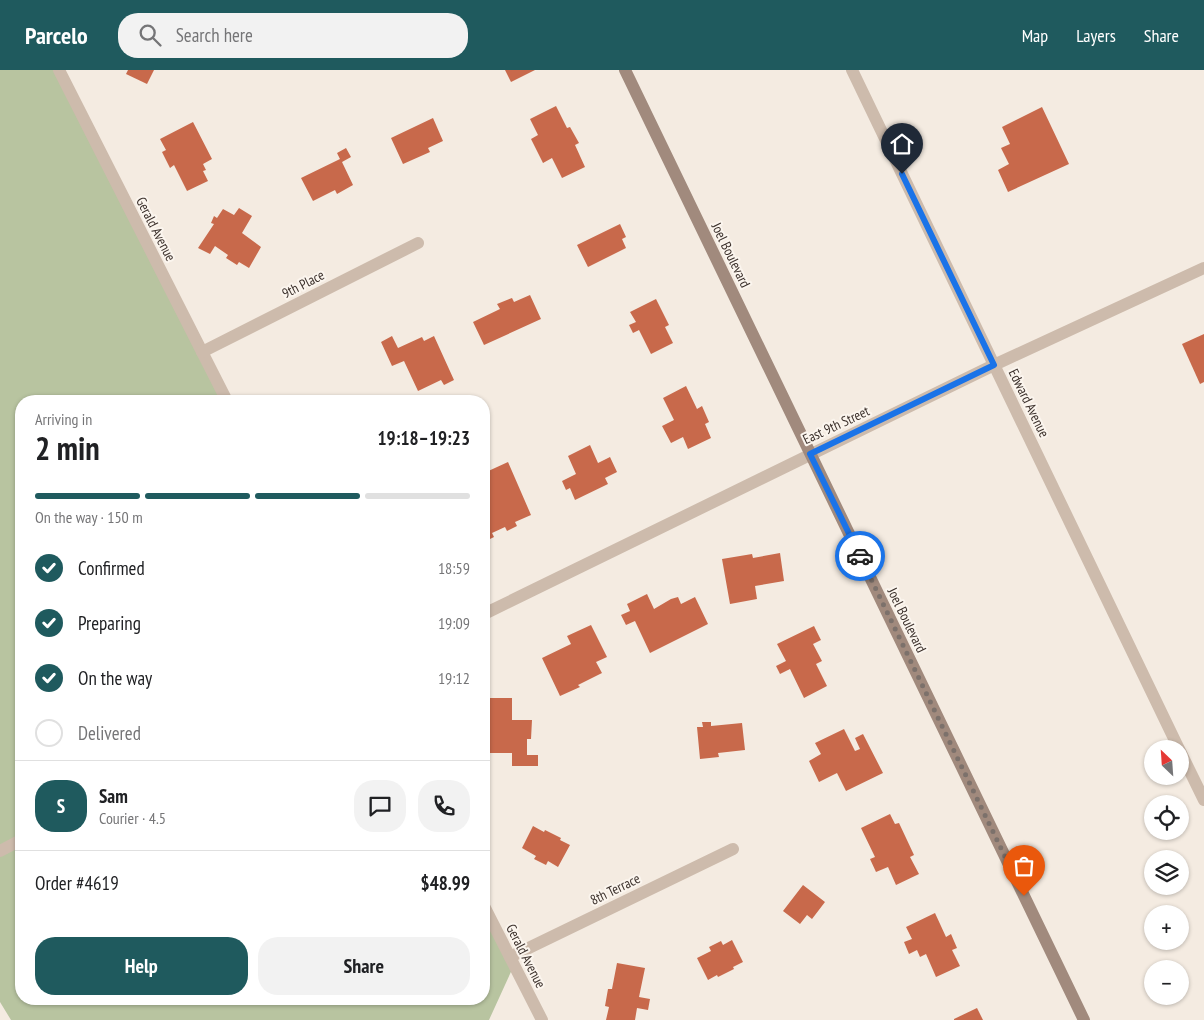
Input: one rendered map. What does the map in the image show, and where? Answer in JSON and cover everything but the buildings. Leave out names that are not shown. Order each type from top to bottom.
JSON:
[{"type":"main road","name":"Joel Boulevard","points":[[625,70],[1084,1020]]},
{"type":"street","name":"Gerald Avenue","points":[[59,70],[224,395]]},
{"type":"street","name":"Edward Avenue","points":[[852,70],[1175,740]]},
{"type":"street","name":"9th Place","points":[[202,352],[418,243]]},
{"type":"street","name":"East 9th Street","points":[[490,611],[994,365],[1204,268]]},
{"type":"street","name":"Edward Avenue","points":[[1189,769],[1204,800]]},
{"type":"street","points":[[0,851],[15,843]]},
{"type":"street","name":"8th Terrace","points":[[510,956],[732,849]]},
{"type":"street","name":"Gerald Avenue","points":[[490,918],[542,1020]]},
{"type":"green space","points":[[0,70],[61,70],[227,395],[15,395],[15,1005],[490,1005],[490,913],[515,963],[489,1020],[11,1020],[0,1002]]},
{"type":"way so far","points":[[860,556],[1024,896]]},
{"type":"route","points":[[860,556],[810,454],[994,365],[902,174]]}]
